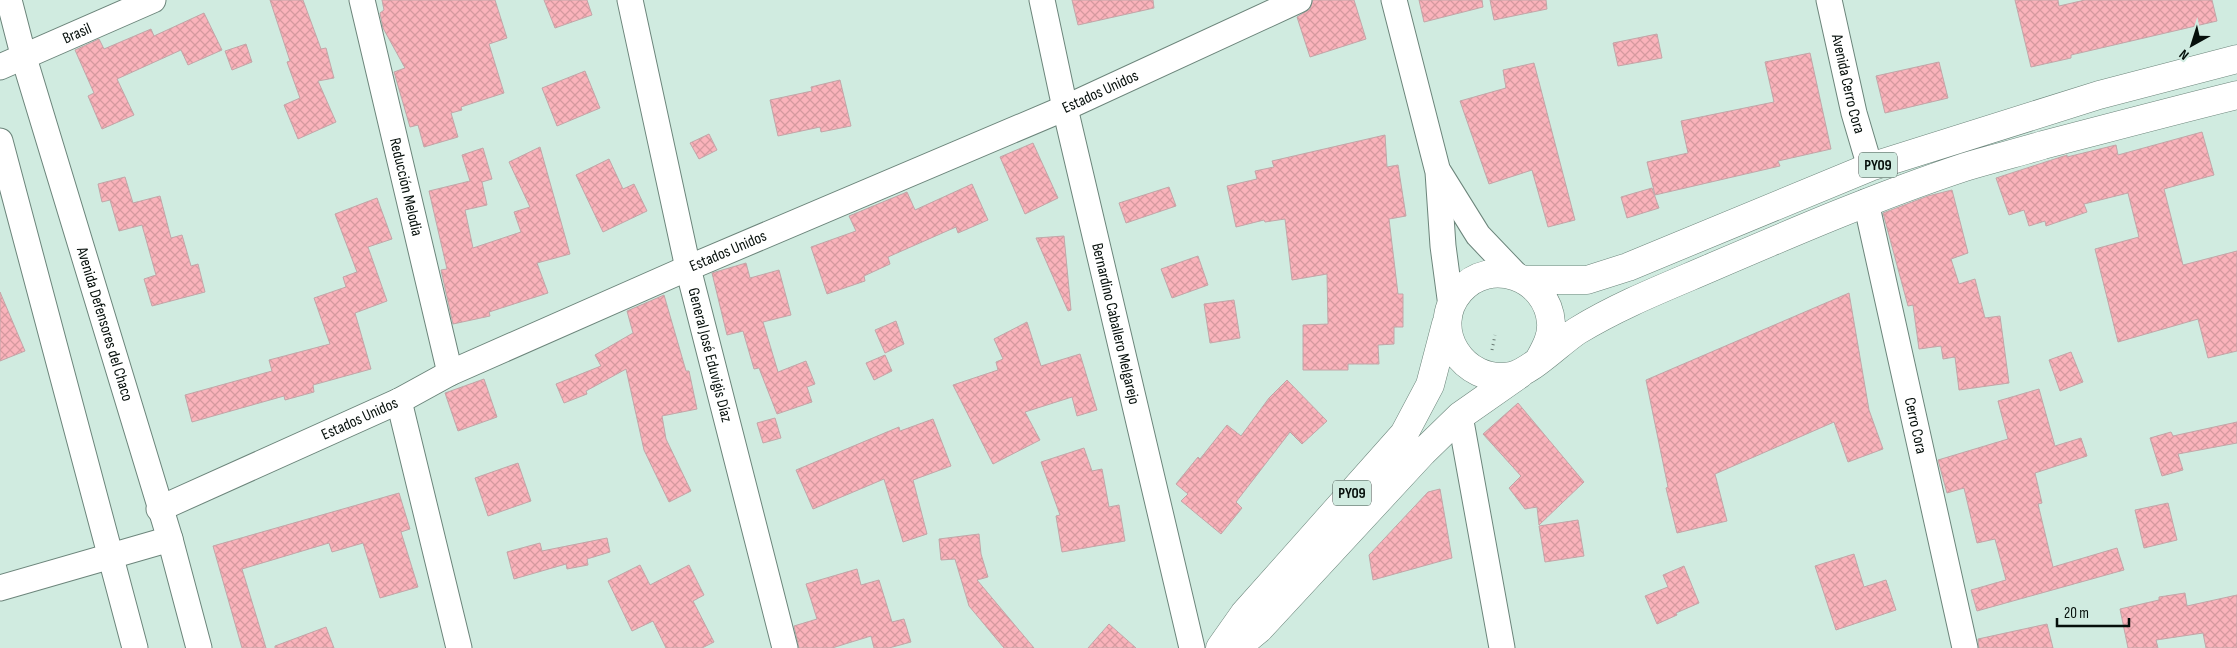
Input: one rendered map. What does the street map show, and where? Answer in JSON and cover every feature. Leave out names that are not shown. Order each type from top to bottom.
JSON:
[{"type":"highway","name":"PY09","points":[[1220,648],[1244,614],[1404,434],[1430,385],[1449,311],[1471,281],[1485,275],[1501,273],[1521,278],[1587,280],[1628,267],[1870,167],[2099,95],[2237,59]]},
{"type":"highway","name":"PY09","points":[[1236,648],[1259,629],[1423,452],[1460,416],[1576,332],[1642,297],[1866,202],[1968,166],[2106,128],[2237,95]]},
{"type":"highway","points":[[1521,278],[1540,292],[1549,307],[1552,325],[1549,342],[1533,364]]},
{"type":"highway","name":"PY09","points":[[1449,311],[1448,332],[1452,347],[1461,360],[1472,370],[1487,376],[1513,376],[1533,364]]},
{"type":"street","name":"Avenida Defensores del Chaco","points":[[9,0],[24,58],[170,539],[199,648]]},
{"type":"street","name":"Brasil","points":[[0,67],[153,0]]},
{"type":"street","name":"Reducción Melodia","points":[[362,0],[450,374]]},
{"type":"street","name":"General José Eduvigis Díaz","points":[[630,0],[688,268],[785,648]]},
{"type":"street","name":"Bernardino Caballero Melgarejo","points":[[1042,0],[1065,108],[1192,648]]},
{"type":"street","name":"Estados Unidos","points":[[160,509],[399,401],[450,374],[688,268],[1065,108],[1299,0]]},
{"type":"street","points":[[1394,0],[1438,172],[1449,311]]},
{"type":"street","name":"Avenida Cerro Cora","points":[[1830,0],[1854,113],[1870,167]]},
{"type":"street","points":[[0,141],[135,648]]},
{"type":"street","points":[[1438,172],[1478,235],[1521,278]]},
{"type":"street","name":"Cerro Cora","points":[[1866,202],[1965,648]]},
{"type":"street","points":[[399,401],[459,648]]},
{"type":"street","points":[[1460,416],[1502,648]]},
{"type":"street","points":[[0,588],[170,539]]},
{"type":"building","points":[[270,0],[303,0],[321,49],[326,48],[334,78],[318,81],[336,122],[298,139],[284,105],[300,98],[287,62],[290,61]]},
{"type":"building","points":[[382,0],[495,0],[507,38],[489,44],[504,93],[461,107],[462,110],[451,113],[458,137],[424,147],[418,125],[410,127],[394,72],[405,68],[383,28],[380,13],[384,10]]},
{"type":"building","points":[[544,0],[587,0],[592,15],[555,28]]},
{"type":"building","points":[[1072,0],[1153,0],[1154,8],[1078,25]]},
{"type":"building","points":[[1313,0],[1354,0],[1366,39],[1310,57],[1297,17],[1310,9]]},
{"type":"building","points":[[1419,0],[1482,0],[1483,7],[1424,22]]},
{"type":"building","points":[[1490,0],[1546,0],[1547,9],[1494,20]]},
{"type":"building","points":[[2015,0],[2058,0],[2059,6],[2085,0],[2212,0],[2217,21],[2071,55],[2071,58],[2031,67]]},
{"type":"building","points":[[204,13],[222,50],[188,65],[181,50],[117,79],[134,115],[102,129],[88,96],[94,93],[75,50],[99,39],[104,49],[151,29],[154,36]]},
{"type":"building","points":[[1657,34],[1662,58],[1618,66],[1613,43]]},
{"type":"building","points":[[246,44],[252,62],[232,70],[225,51]]},
{"type":"building","points":[[1810,53],[1831,149],[1778,161],[1780,166],[1655,195],[1647,162],[1688,153],[1681,121],[1774,102],[1765,62]]},
{"type":"building","points":[[1939,62],[1948,98],[1885,113],[1876,76]]},
{"type":"building","points":[[1534,63],[1575,220],[1548,227],[1532,170],[1489,184],[1460,101],[1506,88],[1503,70]]},
{"type":"building","points":[[585,71],[600,108],[557,126],[542,88]]},
{"type":"building","points":[[840,80],[851,126],[821,132],[820,127],[778,136],[770,100],[812,91],[811,87]]},
{"type":"building","points":[[2202,132],[2214,175],[2164,189],[2183,265],[2237,251],[2237,351],[2208,358],[2198,319],[2118,342],[2095,249],[2139,237],[2128,193],[2084,204],[2087,212],[2046,226],[2045,221],[2029,226],[2024,210],[2009,215],[1996,178],[2067,155],[2067,157],[2116,145],[2118,155]]},
{"type":"building","points":[[709,134],[717,150],[699,159],[690,143]]},
{"type":"building","points":[[1385,135],[1387,167],[1398,165],[1406,216],[1389,219],[1398,294],[1403,294],[1403,327],[1394,327],[1394,344],[1378,345],[1379,364],[1348,364],[1348,370],[1303,370],[1303,325],[1328,324],[1327,274],[1292,280],[1285,219],[1265,222],[1264,220],[1236,227],[1227,186],[1257,179],[1255,171],[1274,167],[1272,161]]},
{"type":"building","points":[[1033,143],[1058,198],[1025,214],[1000,157]]},
{"type":"building","points":[[540,147],[570,254],[537,263],[548,293],[489,312],[490,316],[453,324],[441,270],[447,269],[429,191],[470,181],[462,155],[483,148],[492,179],[482,182],[487,205],[465,210],[473,248],[521,232],[514,212],[530,207],[509,162]]},
{"type":"building","points":[[609,159],[623,189],[634,184],[647,211],[603,232],[576,175]]},
{"type":"building","points":[[125,177],[133,203],[160,196],[171,238],[182,235],[191,266],[198,264],[205,292],[152,306],[144,279],[156,275],[142,225],[119,231],[110,200],[102,202],[98,184]]},
{"type":"building","points":[[972,184],[988,220],[958,233],[956,227],[888,257],[890,264],[864,276],[865,281],[827,294],[811,247],[856,231],[849,216],[907,192],[915,210]]},
{"type":"building","points":[[1169,187],[1176,206],[1126,223],[1119,203]]},
{"type":"building","points":[[1652,188],[1659,208],[1627,218],[1621,197]]},
{"type":"building","points":[[1952,190],[1968,253],[1951,259],[1959,284],[1975,279],[1985,318],[2000,316],[2009,383],[1959,390],[1955,357],[1943,359],[1941,346],[1919,349],[1913,305],[1908,306],[1883,213],[1928,196]]},
{"type":"building","points":[[377,198],[392,239],[368,247],[387,301],[355,313],[371,369],[313,385],[314,392],[285,400],[284,396],[192,422],[185,395],[272,371],[269,360],[330,344],[314,298],[346,287],[343,277],[357,272],[335,214]]},
{"type":"building","points":[[1064,236],[1071,310],[1068,311],[1036,238]]},
{"type":"building","points":[[1198,256],[1208,285],[1172,298],[1161,269]]},
{"type":"building","points":[[746,263],[750,278],[779,270],[791,315],[763,322],[778,372],[806,361],[815,384],[807,387],[812,402],[777,414],[759,368],[754,369],[743,331],[727,335],[712,273]]},
{"type":"building","points":[[0,292],[25,351],[0,361]]},
{"type":"building","points":[[1849,293],[1869,410],[1883,449],[1848,462],[1834,422],[1715,474],[1727,521],[1677,533],[1666,488],[1668,487],[1646,380]]},
{"type":"building","points":[[664,295],[686,371],[689,371],[697,409],[662,416],[666,439],[691,491],[669,502],[644,450],[626,369],[586,391],[587,394],[564,403],[556,384],[601,366],[595,355],[633,333],[627,311]]},
{"type":"building","points":[[1234,300],[1240,338],[1210,343],[1204,304]]},
{"type":"building","points":[[896,321],[904,344],[885,353],[875,330]]},
{"type":"building","points":[[1027,322],[1041,366],[1080,354],[1097,410],[1077,416],[1072,397],[1025,412],[1040,440],[993,464],[953,385],[998,370],[996,362],[1003,359],[994,339]]},
{"type":"building","points":[[2071,352],[2083,382],[2060,391],[2049,360]]},
{"type":"building","points":[[885,355],[892,371],[874,380],[866,363]]},
{"type":"building","points":[[484,379],[497,417],[458,431],[445,393]]},
{"type":"building","points":[[1287,380],[1327,421],[1302,444],[1290,432],[1236,502],[1242,508],[1221,534],[1181,501],[1188,494],[1176,484],[1198,457],[1200,459],[1227,425],[1241,436],[1269,398]]},
{"type":"building","points":[[2039,389],[2055,446],[2081,438],[2087,456],[2035,473],[2042,503],[2038,504],[2053,567],[2117,548],[2124,570],[1977,611],[1971,590],[2006,580],[1995,539],[1977,543],[1964,488],[1947,493],[1938,460],[2008,439],[1998,401]]},
{"type":"building","points":[[1518,403],[1584,482],[1539,525],[1537,507],[1525,509],[1509,488],[1521,476],[1483,434]]},
{"type":"building","points":[[775,418],[781,438],[763,443],[757,423]]},
{"type":"building","points":[[933,419],[951,466],[913,480],[927,534],[903,542],[884,479],[813,509],[796,470],[899,427],[900,431]]},
{"type":"building","points":[[2237,422],[2237,443],[2178,454],[2183,470],[2162,476],[2150,438],[2171,432],[2173,436]]},
{"type":"building","points":[[1084,448],[1092,471],[1102,469],[1109,507],[1119,505],[1125,541],[1062,552],[1056,516],[1060,515],[1041,462]]},
{"type":"building","points":[[518,463],[531,501],[488,516],[475,478]]},
{"type":"building","points":[[1440,489],[1452,558],[1373,580],[1369,555],[1428,492]]},
{"type":"building","points":[[399,493],[410,529],[401,532],[418,587],[380,598],[363,543],[332,552],[329,543],[242,569],[266,648],[242,648],[213,546]]},
{"type":"building","points":[[2168,503],[2177,540],[2144,548],[2135,510]]},
{"type":"building","points":[[1578,520],[1584,556],[1545,562],[1539,526]]},
{"type":"building","points":[[979,534],[981,554],[988,577],[977,580],[1034,648],[1004,648],[969,606],[955,559],[941,560],[939,539]]},
{"type":"building","points":[[607,538],[610,552],[587,559],[588,565],[567,569],[566,564],[514,579],[507,552],[540,543],[542,551]]},
{"type":"building","points":[[1854,554],[1864,587],[1886,580],[1896,610],[1836,630],[1815,566]]},
{"type":"building","points":[[640,565],[650,585],[689,565],[704,595],[693,601],[714,642],[702,648],[666,648],[653,621],[632,631],[608,581]]},
{"type":"building","points":[[1684,566],[1699,603],[1657,624],[1645,596],[1668,587],[1663,575]]},
{"type":"building","points":[[857,569],[861,585],[879,580],[892,622],[904,619],[911,642],[889,648],[874,648],[871,636],[832,648],[799,648],[794,626],[817,619],[806,584]]},
{"type":"building","points":[[2185,593],[2187,606],[2237,595],[2237,648],[2206,648],[2203,633],[2156,640],[2158,648],[2128,648],[2120,609],[2159,600],[2159,597]]},
{"type":"building","points":[[1109,624],[1136,648],[1088,648]]},
{"type":"building","points":[[2047,624],[2053,648],[1979,648],[1978,639]]},
{"type":"building","points":[[326,627],[334,648],[275,648],[275,646]]}]
